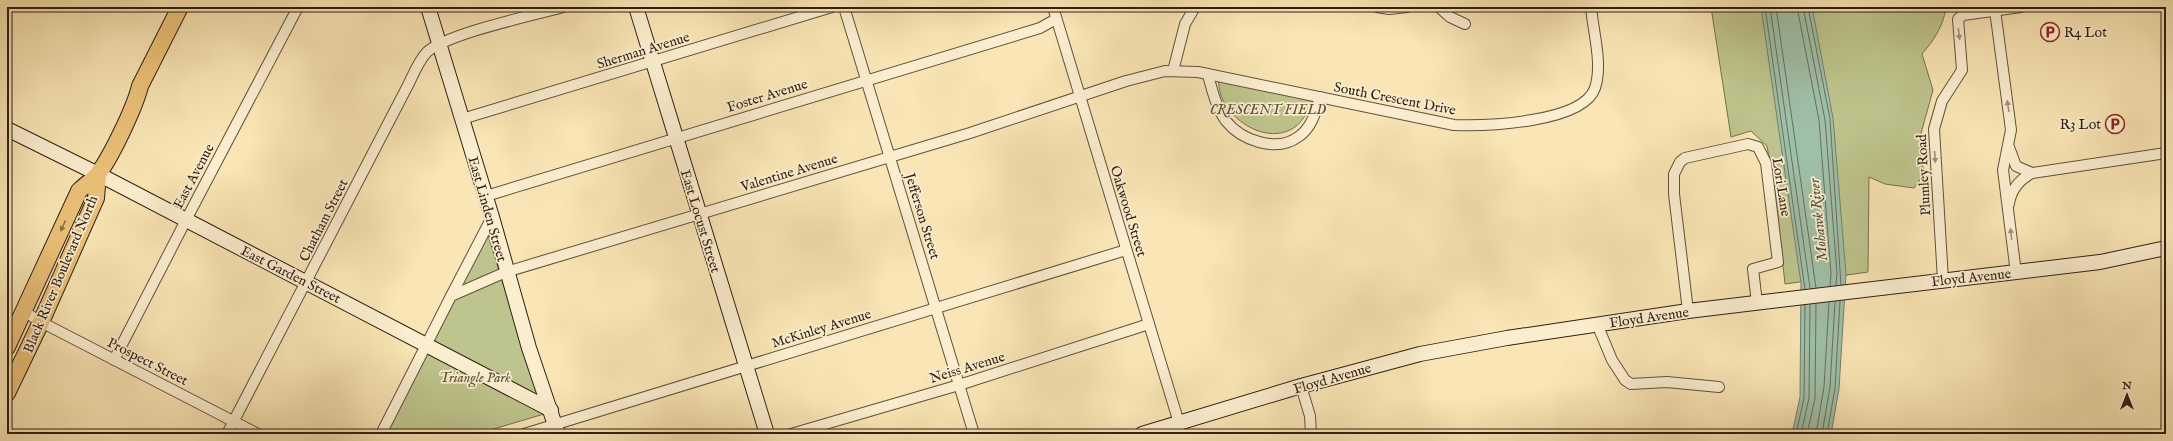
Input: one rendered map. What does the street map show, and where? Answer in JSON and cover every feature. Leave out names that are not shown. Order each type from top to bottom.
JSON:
[{"type":"main road","name":"Black River Boulevard North","points":[[7,347],[25,312],[79,191],[98,174],[110,153],[137,97],[140,86],[180,7]]},
{"type":"main road","name":"Black River Boulevard North","points":[[7,393],[41,322],[96,198],[98,174]]},
{"type":"street","name":"East Avenue","points":[[114,360],[298,7]]},
{"type":"street","name":"East Linden Street","points":[[428,7],[492,216],[506,272],[551,410]]},
{"type":"street","points":[[439,44],[562,7]]},
{"type":"street","name":"East Locust Street","points":[[636,7],[767,434]]},
{"type":"street","name":"Sherman Avenue","points":[[462,119],[832,7]]},
{"type":"street","name":"Jefferson Street","points":[[844,7],[974,434]]},
{"type":"street","name":"Oakwood Street","points":[[1053,7],[1149,324],[1173,428]]},
{"type":"street","points":[[1173,71],[1185,24],[1195,7]]},
{"type":"street","points":[[1377,7],[1389,9],[1407,7]]},
{"type":"street","points":[[1439,7],[1450,17],[1465,24]]},
{"type":"street","name":"South Crescent Drive","points":[[1173,71],[1208,75],[1320,97],[1438,123],[1479,126],[1515,122],[1570,112],[1583,105],[1594,91],[1598,69],[1591,7]]},
{"type":"street","name":"Plumley Road","points":[[1943,280],[1934,129],[1942,101],[1962,70],[1958,19],[1963,15],[2020,7]]},
{"type":"street","points":[[1995,10],[2012,130],[2009,147],[2003,162],[2003,170],[2016,272]]},
{"type":"street","name":"Foster Avenue","points":[[486,196],[1040,28],[1056,19]]},
{"type":"street","name":"Chatham Street","points":[[227,434],[406,89],[426,53],[439,44]]},
{"type":"street","name":"Valentine Avenue","points":[[452,296],[506,272],[890,156],[1080,97],[1126,81],[1173,71]]},
{"type":"street","points":[[1208,75],[1215,100],[1223,116],[1239,134],[1253,141],[1272,144],[1286,143],[1298,137],[1308,127],[1320,97]]},
{"type":"street","name":"East Garden Street","points":[[7,129],[98,174],[551,410]]},
{"type":"street","name":"Lori Lane","points":[[1688,312],[1674,194],[1674,174],[1677,167],[1685,158],[1748,144],[1758,147],[1766,163],[1778,262],[1753,269],[1757,303]]},
{"type":"street","points":[[2009,147],[2016,166],[2032,173]]},
{"type":"street","points":[[2008,210],[2012,190],[2032,173],[2166,153]]},
{"type":"street","points":[[381,434],[492,216]]},
{"type":"street","name":"Floyd Avenue","points":[[1142,434],[1173,428],[1301,386],[1408,356],[1597,324],[1786,299],[2100,262],[2166,248]]},
{"type":"street","name":"McKinley Avenue","points":[[524,434],[557,429],[746,365],[1126,250]]},
{"type":"street","name":"Prospect Street","points":[[25,312],[41,322],[258,434]]},
{"type":"street","name":"Neiss Avenue","points":[[792,434],[959,385],[1149,324]]},
{"type":"street","points":[[1597,324],[1612,360],[1622,376],[1632,384],[1667,382],[1719,387]]},
{"type":"street","points":[[1301,386],[1310,416],[1311,434]]},
{"type":"street","points":[[551,410],[557,429]]},
{"type":"green space","points":[[1711,7],[1966,7],[1946,9],[1937,33],[1922,54],[1933,90],[1920,137],[1920,151],[1924,174],[1914,188],[1885,184],[1869,177],[1868,272],[1785,284],[1775,191],[1767,146],[1751,131],[1731,137]]},
{"type":"green space","name":"CRESCENT FIELD","points":[[1219,77],[1314,96],[1306,113],[1295,127],[1283,133],[1269,133],[1256,130],[1233,114],[1224,103],[1220,90]]},
{"type":"green space","name":"Triangle Park","points":[[486,229],[544,414],[477,434],[385,434]]},
{"type":"water","name":"Mohawk River","points":[[1761,7],[1812,7],[1833,118],[1846,274],[1839,389],[1831,434],[1792,434],[1800,397],[1801,283]]},
{"type":"place","name":"R4 Lot","points":[[2050,32]]},
{"type":"place","name":"R3 Lot","points":[[2115,124]]}]
